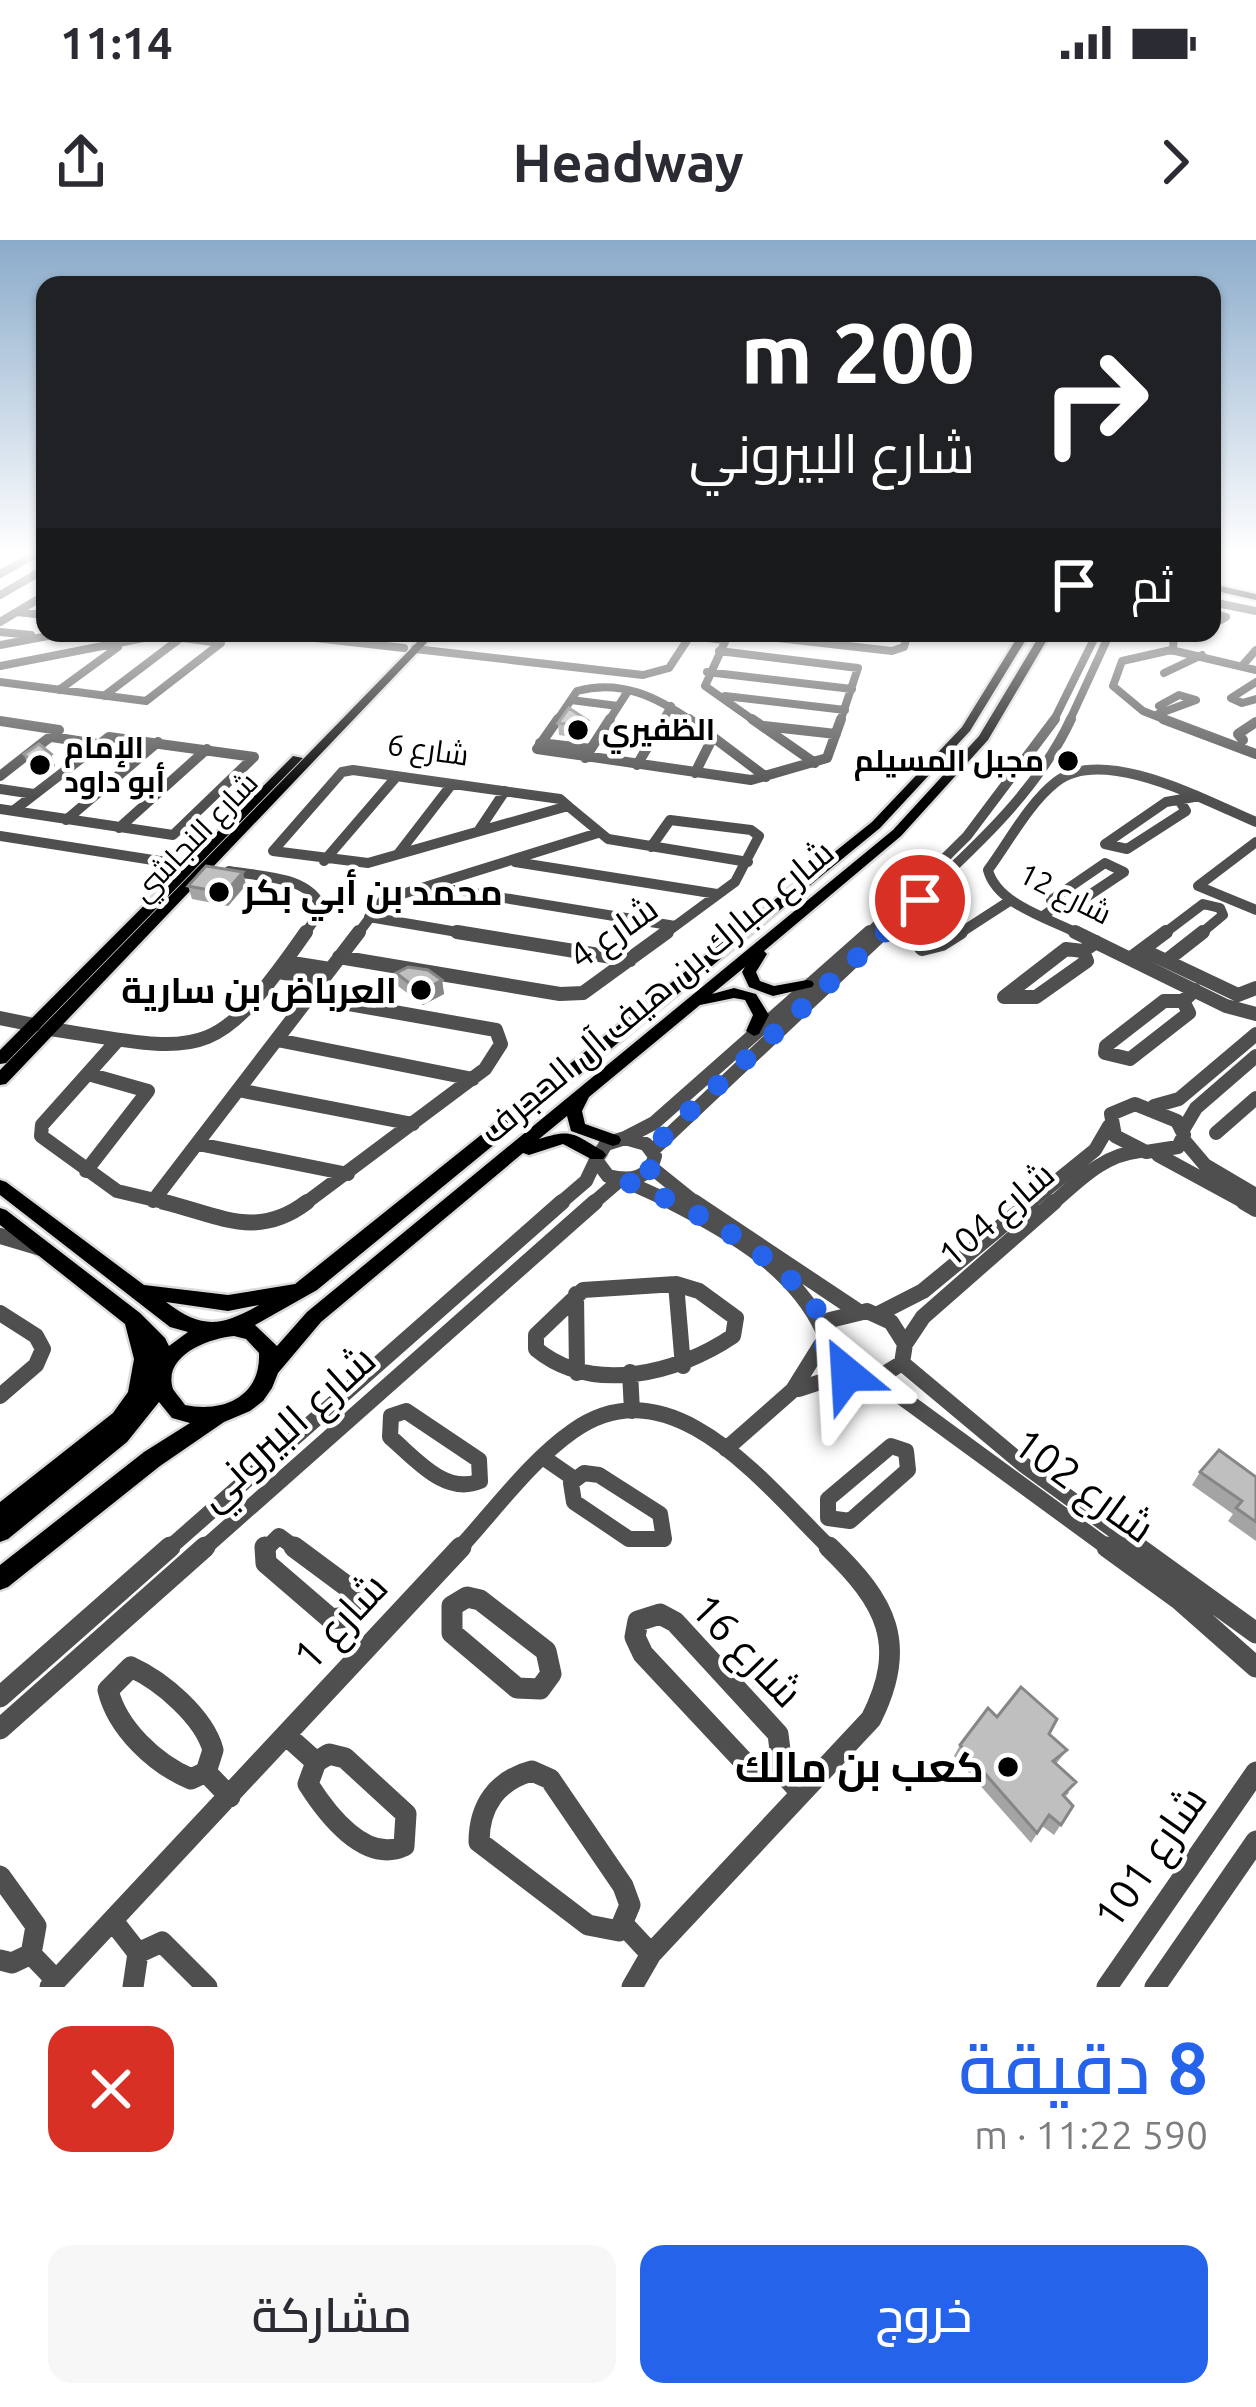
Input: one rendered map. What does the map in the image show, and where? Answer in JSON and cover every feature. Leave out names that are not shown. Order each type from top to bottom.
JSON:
[{"type":"main road","name":"شارع النجاشي","points":[[410,648],[414,642]]},
{"type":"main road","name":"شارع النجاشي","points":[[0,1059],[207,868],[418,642]]},
{"type":"main road","name":"شارع مبارك بن هيف آل الحجرف","points":[[224,1329],[310,1285],[854,844],[939,761],[993,692],[1020,642]]},
{"type":"main road","name":"شارع مبارك بن هيف آل الحجرف","points":[[271,1367],[314,1317],[692,1006],[937,792],[1012,699],[1041,642]]},
{"type":"main road","name":"شارع النجاشي","points":[[117,951],[191,866],[371,689]]},
{"type":"main road","points":[[937,792],[922,789],[939,761]]},
{"type":"main road","points":[[854,844],[869,844],[870,855]]},
{"type":"main road","points":[[766,943],[749,972],[754,984],[773,991],[807,984]]},
{"type":"main road","name":"شارع النجاشي","points":[[0,1080],[51,1029],[102,966]]},
{"type":"main road","points":[[692,1006],[742,994],[760,1008],[754,1031]]},
{"type":"main road","points":[[619,1064],[574,1111],[577,1127],[619,1139]]},
{"type":"main road","points":[[483,1180],[552,1138],[585,1144],[597,1158]]},
{"type":"main road","points":[[0,1186],[177,1321],[260,1337],[269,1350],[271,1367],[251,1400],[152,1459],[0,1579]]},
{"type":"main road","points":[[0,1215],[133,1318],[158,1344],[166,1400],[179,1412],[220,1415]]},
{"type":"main road","points":[[132,1287],[178,1299],[228,1303],[310,1285]]},
{"type":"main road","points":[[0,1515],[120,1419],[136,1400],[146,1371],[133,1318]]},
{"type":"main road","points":[[0,1532],[120,1436],[184,1343],[224,1329]]},
{"type":"street","points":[[0,646],[36,639]]},
{"type":"street","points":[[0,666],[121,642]]},
{"type":"street","points":[[59,689],[125,642]]},
{"type":"street","points":[[104,696],[175,642]]},
{"type":"street","points":[[0,682],[152,700],[220,645],[218,642]]},
{"type":"street","points":[[354,642],[609,672],[662,671],[686,642]]},
{"type":"street","points":[[725,642],[704,684],[815,764]]},
{"type":"street","points":[[729,642],[748,654],[859,670],[827,758],[766,777],[695,773],[536,749],[579,689],[599,687],[654,695],[766,777]]},
{"type":"street","points":[[748,654],[754,642]]},
{"type":"street","points":[[811,642],[898,650],[903,642]]},
{"type":"street","points":[[856,1310],[663,1182],[652,1168],[653,1150],[909,911],[1024,791],[1059,744],[1094,661],[1096,642]]},
{"type":"street","points":[[619,1139],[654,1124],[907,894],[1011,786],[1105,642]]},
{"type":"street","points":[[1170,642],[1173,651]]},
{"type":"street","points":[[840,665],[847,646]]},
{"type":"street","points":[[1251,665],[1247,656],[1256,650]]},
{"type":"street","points":[[1251,665],[1173,651],[1133,655],[1120,666],[1116,692],[1256,754]]},
{"type":"street","points":[[1164,674],[1204,654]]},
{"type":"street","points":[[15,684],[54,656]]},
{"type":"street","points":[[1094,661],[1120,666]]},
{"type":"street","points":[[599,687],[609,672]]},
{"type":"street","points":[[707,672],[852,689]]},
{"type":"street","points":[[1256,682],[1231,698],[1242,703],[1256,699]]},
{"type":"street","points":[[588,754],[628,691]]},
{"type":"street","points":[[718,695],[845,710]]},
{"type":"street","points":[[571,700],[618,706]]},
{"type":"street","points":[[638,765],[670,706]]},
{"type":"street","points":[[0,731],[6,722],[56,728],[52,737],[0,776]]},
{"type":"street","points":[[1239,743],[1238,734],[1256,722]]},
{"type":"street","points":[[761,726],[836,734]]},
{"type":"street","points":[[113,736],[254,757],[173,835],[7,810],[113,736]]},
{"type":"street","points":[[52,737],[97,744]]},
{"type":"street","points":[[695,773],[713,737]]},
{"type":"street","points":[[1239,743],[1256,741]]},
{"type":"street","points":[[66,820],[158,742]]},
{"type":"street","points":[[119,828],[207,749]]},
{"type":"street","name":"شارع 12","points":[[1255,1035],[1244,1018],[1137,954],[1096,942],[1048,912],[1011,900],[992,885],[988,870],[1063,775],[1081,769],[1123,770],[1256,822]]},
{"type":"street","name":"شارع 6","points":[[286,855],[342,772],[505,791],[571,805]]},
{"type":"street","points":[[325,861],[397,776]]},
{"type":"street","points":[[398,854],[452,784]]},
{"type":"street","points":[[0,789],[34,794]]},
{"type":"street","points":[[479,830],[505,791]]},
{"type":"street","points":[[1180,803],[1186,811],[1127,849],[1106,844],[1166,802],[1194,797]]},
{"type":"street","points":[[272,878],[286,855],[354,865],[571,805],[598,833],[651,847],[748,862]]},
{"type":"street","name":"شارع 4","points":[[282,967],[574,995],[590,990],[735,882],[759,836],[751,830],[670,820],[651,847]]},
{"type":"street","points":[[153,1201],[383,900],[598,833]]},
{"type":"street","points":[[0,836],[191,866]]},
{"type":"street","points":[[1256,842],[1198,886],[1256,910]]},
{"type":"street","points":[[509,861],[717,894]]},
{"type":"street","points":[[1105,863],[1124,868],[1070,908],[1048,912],[1051,900],[1105,863]]},
{"type":"street","points":[[51,1029],[170,1048],[212,1040],[282,967],[318,919],[322,902],[309,888],[207,868]]},
{"type":"street","points":[[424,885],[675,926]]},
{"type":"street","points":[[907,894],[920,900]]},
{"type":"street","points":[[942,944],[1011,900]]},
{"type":"street","points":[[895,904],[909,911]]},
{"type":"street","points":[[1137,954],[1203,904],[1220,908],[1223,915],[1166,961]]},
{"type":"street","points":[[369,917],[630,960]]},
{"type":"street","points":[[1083,952],[1087,961],[1029,1002],[1016,1004],[1004,997],[1004,991],[1066,949],[1083,952],[1096,942]]},
{"type":"street","points":[[1137,954],[1166,961],[1238,994],[1256,988]]},
{"type":"street","points":[[1183,1001],[1189,1013],[1130,1060],[1106,1053],[1106,1046],[1164,1001],[1183,1001],[1196,990]]},
{"type":"street","points":[[116,1042],[40,1131],[117,1191],[268,1226],[295,1215],[473,1078],[501,1044],[496,1030],[309,997]]},
{"type":"street","name":"شارع 12","points":[[1226,1006],[1256,1014]]},
{"type":"street","points":[[0,1018],[34,1025]]},
{"type":"street","points":[[1255,1035],[1179,1099],[1154,1106],[1120,1106],[1111,1114],[1109,1126],[1146,1152],[1256,1209]]},
{"type":"street","points":[[277,1040],[473,1078]]},
{"type":"street","points":[[1183,1135],[1196,1108],[1256,1056]]},
{"type":"street","points":[[86,1171],[148,1090],[88,1074]]},
{"type":"street","points":[[238,1090],[413,1124]]},
{"type":"street","points":[[1216,1133],[1256,1097]]},
{"type":"street","points":[[1154,1106],[1205,1165],[1256,1195]]},
{"type":"street","name":"شارع 104","points":[[878,1314],[923,1291],[1095,1150],[1109,1126]]},
{"type":"street","name":"شارع 104","points":[[904,1353],[923,1317],[1094,1168],[1119,1153],[1178,1148],[1183,1135]]},
{"type":"street","points":[[619,1139],[653,1150]]},
{"type":"street","name":"شارع البيروني","points":[[0,1729],[203,1536],[533,1241],[586,1181],[597,1158],[619,1139]]},
{"type":"street","points":[[198,1144],[348,1174]]},
{"type":"street","points":[[597,1158],[600,1169],[720,1229],[808,1298],[826,1356],[852,1376]]},
{"type":"street","name":"شارع البيروني","points":[[533,1241],[622,1180],[652,1168]]},
{"type":"street","points":[[0,1236],[44,1249]]},
{"type":"street","points":[[676,1284],[683,1366]]},
{"type":"street","points":[[676,1284],[713,1300],[737,1324],[729,1340],[683,1366],[577,1373],[542,1357],[534,1343],[576,1294],[590,1288],[676,1284]]},
{"type":"street","points":[[576,1294],[577,1373]]},
{"type":"street","points":[[0,1312],[36,1336],[43,1348],[36,1365],[0,1396]]},
{"type":"street","points":[[726,1449],[811,1370],[822,1338],[842,1313],[878,1314],[891,1322],[904,1353],[892,1373],[826,1376],[789,1394]]},
{"type":"street","name":"شارع 102","points":[[904,1353],[1024,1465],[1256,1634]]},
{"type":"street","points":[[630,1372],[632,1411],[667,1413],[726,1449],[820,1525],[882,1607],[892,1659],[887,1687],[871,1719],[651,1954],[632,1987]]},
{"type":"street","name":"شارع 102","points":[[852,1376],[896,1393],[1089,1532],[1180,1600],[1256,1667]]},
{"type":"street","name":"شارع 1","points":[[53,1983],[544,1458],[575,1429],[598,1417],[632,1411]]},
{"type":"street","points":[[417,1414],[479,1460],[484,1472],[480,1481],[469,1488],[454,1486],[389,1437],[391,1416],[417,1414]]},
{"type":"street","points":[[882,1448],[905,1450],[908,1470],[850,1521],[820,1525],[828,1499],[882,1448]]},
{"type":"street","points":[[544,1458],[573,1478],[596,1473],[660,1514],[664,1539],[640,1545],[574,1502],[573,1478]]},
{"type":"street","points":[[480,1481],[504,1499]]},
{"type":"street","name":"شارع البيروني","points":[[0,1697],[203,1536]]},
{"type":"street","points":[[356,1616],[332,1619],[266,1563],[263,1553],[270,1540],[291,1540],[356,1593],[356,1616],[378,1637]]},
{"type":"street","points":[[426,1586],[452,1606]]},
{"type":"street","points":[[467,1597],[480,1600],[546,1651],[552,1666],[547,1683],[534,1691],[517,1688],[452,1633],[447,1619],[452,1606],[467,1597]]},
{"type":"street","name":"شارع 16","points":[[660,1613],[675,1622],[778,1734],[781,1746],[773,1762],[761,1769],[747,1765],[643,1654],[634,1630],[643,1616],[660,1613]]},
{"type":"street","points":[[131,1667],[149,1673],[208,1736],[214,1752],[206,1772],[190,1779],[175,1773],[111,1707],[108,1690],[121,1671],[131,1667]]},
{"type":"street","points":[[287,1736],[316,1762]]},
{"type":"street","points":[[329,1754],[341,1756],[391,1800],[409,1821],[404,1846],[389,1855],[374,1853],[311,1790],[316,1762],[329,1754]]},
{"type":"street","name":"شارع 16","points":[[773,1762],[800,1792]]},
{"type":"street","points":[[532,1771],[550,1779],[622,1886],[630,1905],[624,1925],[611,1932],[588,1925],[487,1853],[479,1842],[479,1825],[500,1784],[532,1771]]},
{"type":"street","points":[[206,1772],[230,1797]]},
{"type":"street","name":"شارع 101","points":[[1107,1987],[1256,1772]]},
{"type":"street","name":"شارع 101","points":[[1155,1987],[1256,1841]]},
{"type":"street","points":[[0,1876],[32,1915],[36,1926],[31,1954],[53,1983]]},
{"type":"street","points":[[113,1921],[138,1953]]},
{"type":"street","points":[[624,1925],[651,1954]]},
{"type":"street","points":[[133,1987],[130,1978],[138,1953],[155,1942],[167,1944],[207,1987]]},
{"type":"street","points":[[0,1960],[12,1963],[31,1954]]},
{"type":"building","points":[[569,708],[587,720],[558,723]]},
{"type":"building","points":[[39,744],[51,754],[31,761],[24,754]]},
{"type":"building","points":[[206,866],[243,872],[225,893],[188,886]]},
{"type":"building","points":[[408,967],[428,970],[442,980],[421,992],[396,973]]},
{"type":"building","points":[[1219,1450],[1256,1477],[1256,1522],[1236,1508],[1242,1501],[1200,1472]]},
{"type":"building","name":"كعب بن مالك","points":[[1021,1687],[1057,1719],[1049,1734],[1067,1750],[1053,1761],[1076,1782],[1063,1795],[1073,1806],[1061,1825],[1049,1815],[1037,1833],[960,1745],[988,1708],[997,1717]]},
{"type":"place","name":"الظفيري","points":[[578,730]]},
{"type":"place","name":"مجبل المسيلم","points":[[1068,761]]},
{"type":"place","name":"الإمام أبو داود","points":[[40,765]]},
{"type":"place","name":"محمد بن أبي بكر","points":[[219,892]]},
{"type":"place","name":"العرباض بن سارية","points":[[421,990]]},
{"type":"place","name":"كعب بن مالك","points":[[1008,1767]]},
{"type":"route","points":[[847,1374],[826,1356],[817,1308],[788,1280],[720,1229],[623,1180],[647,1174],[655,1162],[653,1150],[668,1131],[920,900]]}]
